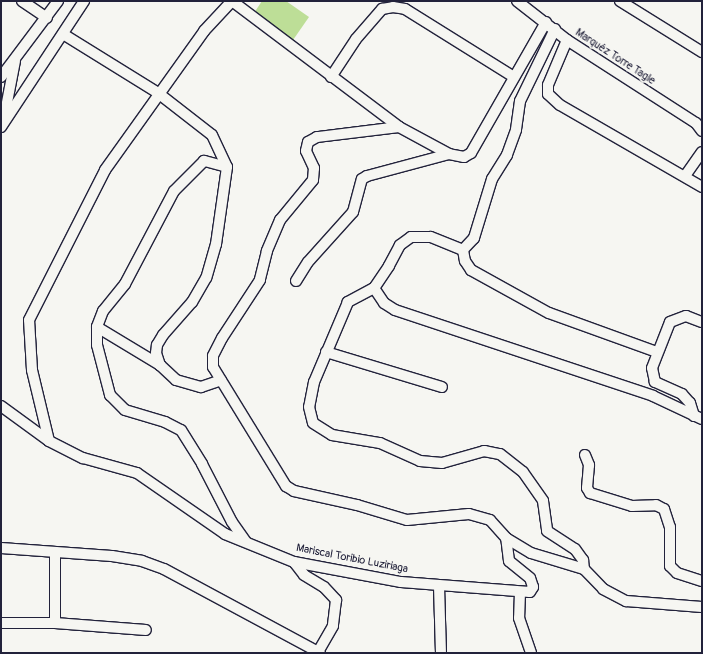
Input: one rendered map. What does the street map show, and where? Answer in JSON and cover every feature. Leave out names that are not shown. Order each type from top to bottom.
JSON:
[{"type":"street","points":[[22,1],[47,18]]},
{"type":"street","points":[[1,77],[15,61],[58,1]]},
{"type":"street","points":[[2,125],[84,1]]},
{"type":"street","points":[[50,441],[32,370],[29,320],[105,170],[158,93],[204,31],[232,1],[399,127],[449,154],[464,157],[471,153],[546,22]]},
{"type":"street","name":"Marquéz Torre Tagle","points":[[517,1],[546,22],[567,40],[696,123],[702,131]]},
{"type":"street","points":[[620,1],[702,52]]},
{"type":"street","points":[[331,77],[361,33],[382,9],[393,7],[405,9],[514,77]]},
{"type":"street","points":[[463,250],[474,238],[492,179],[507,155],[516,130],[520,101],[554,29]]},
{"type":"street","points":[[63,34],[158,93],[212,135],[227,166],[216,244],[206,278],[192,302],[157,345],[160,365]]},
{"type":"street","points":[[567,40],[548,85],[548,94],[560,105],[685,176],[702,188]]},
{"type":"street","points":[[2,125],[15,61]]},
{"type":"street","points":[[399,127],[317,137],[308,142],[306,151],[314,168],[313,180],[280,220],[267,252],[260,280],[213,356],[213,367],[286,486],[294,491],[357,505],[407,520],[469,514],[490,520],[506,538],[531,553],[584,569],[603,589],[626,601],[702,607]]},
{"type":"street","points":[[685,176],[702,152]]},
{"type":"street","points":[[296,281],[308,262],[353,212],[362,179],[367,176],[449,154]]},
{"type":"street","points":[[227,166],[204,160],[174,191],[125,284],[103,311],[97,327],[97,344],[110,395],[125,410],[165,422],[181,430],[202,464],[232,522],[246,542]]},
{"type":"street","points":[[463,250],[450,247],[430,237],[411,237],[400,245],[390,266],[374,288],[348,302],[312,388],[309,407],[313,423],[332,435],[380,443],[420,461],[442,463],[484,451],[500,454],[523,472],[543,501],[547,531],[574,550],[583,560],[584,569]]},
{"type":"street","points":[[463,250],[465,261],[471,270],[549,313],[657,352]]},
{"type":"street","points":[[374,288],[384,303],[395,310],[646,393],[679,406],[698,418]]},
{"type":"street","points":[[698,418],[690,403],[682,394],[661,387],[654,379],[652,368],[657,352],[673,319],[686,316],[702,322]]},
{"type":"street","points":[[97,327],[160,365],[176,380],[201,387],[222,380]]},
{"type":"street","points":[[326,352],[442,387]]},
{"type":"street","name":"Mariscal Toribio Luziriaga","points":[[1,406],[50,441],[83,458],[137,473],[225,534],[294,562],[376,578],[439,586],[520,592]]},
{"type":"street","points":[[585,455],[589,464],[587,488],[590,493],[632,506],[656,505],[664,509],[670,527],[670,566],[677,573],[702,581]]},
{"type":"street","points":[[506,538],[509,561],[530,578],[533,587],[530,592],[520,592],[520,618],[531,653]]},
{"type":"street","points":[[1,548],[142,561],[164,569],[319,652],[333,626],[336,600],[324,587],[304,575],[294,562]]},
{"type":"street","points":[[54,552],[55,623]]},
{"type":"street","points":[[439,586],[441,653]]},
{"type":"street","points":[[1,623],[55,623],[146,630]]},
{"type":"green space","points":[[262,1],[286,1],[309,17],[293,40],[254,13]]}]
